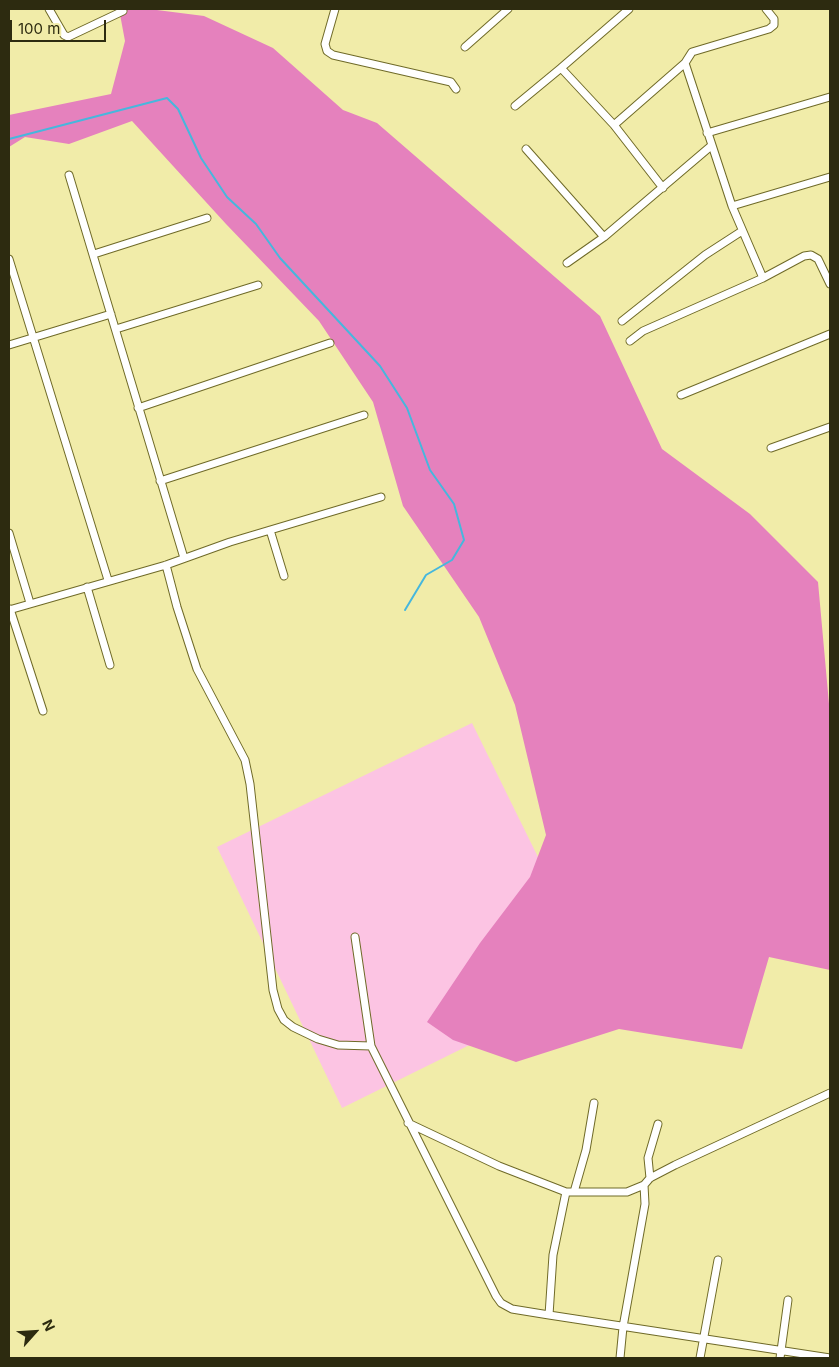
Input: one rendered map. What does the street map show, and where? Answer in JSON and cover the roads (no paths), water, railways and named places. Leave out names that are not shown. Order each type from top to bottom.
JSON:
[{"type":"street","points":[[49,9],[64,35],[68,37],[123,11]]},
{"type":"street","points":[[335,9],[325,44],[327,52],[332,55],[451,82],[456,89]]},
{"type":"street","points":[[465,47],[508,9]]},
{"type":"street","points":[[515,106],[629,9]]},
{"type":"street","points":[[614,125],[685,63],[692,52],[769,29],[774,25],[774,19],[766,9]]},
{"type":"street","points":[[685,63],[732,206],[763,278]]},
{"type":"street","points":[[561,68],[614,125],[663,188]]},
{"type":"street","points":[[707,133],[830,97]]},
{"type":"street","points":[[567,263],[604,237],[711,146]]},
{"type":"street","points":[[526,148],[604,237]]},
{"type":"street","points":[[69,176],[184,558]]},
{"type":"street","points":[[732,206],[830,177]]},
{"type":"street","points":[[94,254],[208,218]]},
{"type":"street","points":[[622,321],[685,270],[742,232]]},
{"type":"street","points":[[630,341],[643,331],[763,278],[804,256],[811,255],[818,259],[830,284]]},
{"type":"street","points":[[9,259],[35,337],[108,580]]},
{"type":"street","points":[[116,329],[258,285]]},
{"type":"street","points":[[9,345],[111,314]]},
{"type":"street","points":[[681,395],[830,334]]},
{"type":"street","points":[[138,408],[330,343]]},
{"type":"street","points":[[160,481],[364,415]]},
{"type":"street","points":[[771,448],[830,426]]},
{"type":"street","points":[[43,711],[10,610],[108,580],[166,565],[270,530],[381,497]]},
{"type":"street","points":[[270,530],[284,576]]},
{"type":"street","points":[[9,533],[30,603]]},
{"type":"street","points":[[166,565],[176,607],[196,669],[244,760],[250,784],[273,990],[278,1009],[284,1020],[293,1027],[318,1039],[338,1045],[371,1046]]},
{"type":"street","points":[[87,587],[110,665]]},
{"type":"street","points":[[355,937],[371,1046],[408,1123],[501,1303],[512,1309],[830,1358]]},
{"type":"street","points":[[408,1123],[499,1166],[566,1192],[621,1194],[644,1185],[650,1178],[757,1126],[830,1093]]},
{"type":"street","points":[[574,1192],[586,1150],[594,1103]]},
{"type":"street","points":[[650,1178],[648,1158],[658,1124]]},
{"type":"street","points":[[620,1358],[623,1327],[646,1204],[644,1185]]},
{"type":"street","points":[[548,1315],[553,1255],[566,1192]]},
{"type":"street","points":[[700,1358],[718,1260]]},
{"type":"street","points":[[780,1358],[788,1300]]},
{"type":"waterway","points":[[9,139],[167,98],[178,109],[201,158],[227,197],[256,224],[280,258],[380,366],[407,408],[430,470],[454,504],[464,540],[452,560],[426,575],[405,610]]}]
